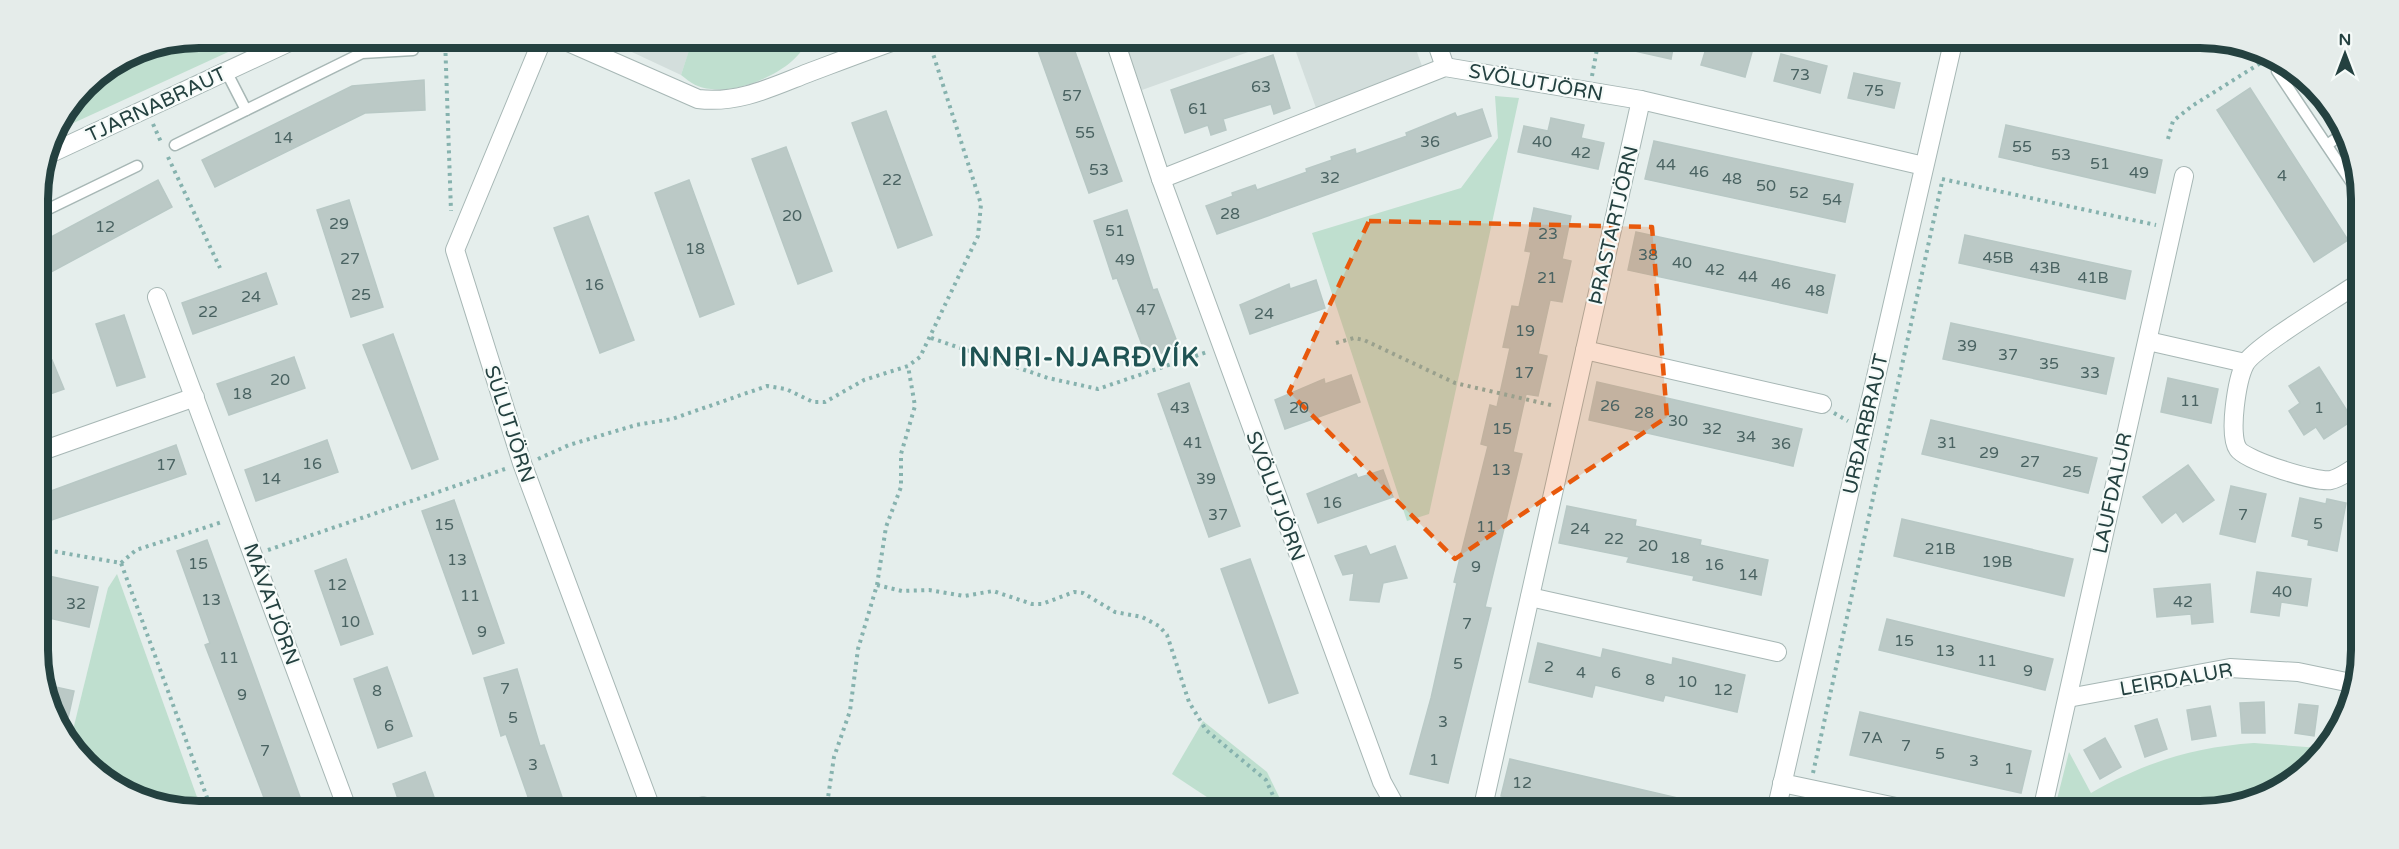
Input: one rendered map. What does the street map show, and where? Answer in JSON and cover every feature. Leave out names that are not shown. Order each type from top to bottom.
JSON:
[{"type":"street","name":"TJARNABRAUT","points":[[56,152],[276,48]]},
{"type":"street","name":"SÚLUTJÖRN","points":[[539,48],[455,250],[522,464],[649,801]]},
{"type":"street","points":[[582,48],[698,99],[728,101],[754,94],[876,48]]},
{"type":"street","name":"SVÖLUTJÖRN","points":[[1117,48],[1221,347],[1382,782],[1392,801]]},
{"type":"street","points":[[1439,48],[1446,67]]},
{"type":"street","name":"URÐARBRAUT","points":[[1778,801],[1952,48]]},
{"type":"street","name":"SVÖLUTJÖRN","points":[[1161,179],[1446,67],[1641,100],[1924,166]]},
{"type":"street","name":"ÞRASTARTJÖRN","points":[[1484,801],[1641,100]]},
{"type":"street","name":"LAUFDALUR","points":[[2044,801],[2127,422],[2148,341],[2184,176]]},
{"type":"street","points":[[2351,288],[2281,334],[2246,363],[2233,422],[2237,449],[2246,457],[2267,466],[2331,480],[2351,470]]},
{"type":"street","name":"MÁVATJÖRN","points":[[157,297],[344,801]]},
{"type":"street","points":[[2148,341],[2246,363]]},
{"type":"street","points":[[1586,350],[1822,404]]},
{"type":"street","points":[[48,449],[195,397]]},
{"type":"street","points":[[1530,597],[1777,652]]},
{"type":"street","name":"LEIRDALUR","points":[[2068,698],[2230,668],[2298,672],[2347,682]]},
{"type":"street","points":[[1782,783],[1867,801]]},
{"type":"lane","points":[[176,145],[362,52],[413,50]]},
{"type":"lane","points":[[226,71],[246,110]]},
{"type":"lane","points":[[2277,71],[2350,179]]},
{"type":"lane","points":[[2327,145],[2337,138]]},
{"type":"lane","points":[[48,209],[137,166]]},
{"type":"path","points":[[446,48],[451,217]]},
{"type":"path","points":[[253,555],[540,459],[569,445],[636,425],[672,419],[767,386],[786,389],[813,402],[825,402],[864,380],[909,366],[920,357],[931,338],[978,236],[981,204],[931,48]]},
{"type":"path","points":[[1589,92],[1597,48]]},
{"type":"path","points":[[2168,139],[2173,121],[2192,106],[2264,62]]},
{"type":"path","points":[[146,109],[220,268]]},
{"type":"path","points":[[1810,789],[1945,168]]},
{"type":"path","points":[[1942,179],[2172,229]]},
{"type":"path","points":[[931,338],[1048,378],[1098,389],[1221,347]]},
{"type":"path","points":[[1336,343],[1354,338],[1364,340],[1455,383],[1572,410]]},
{"type":"path","points":[[827,801],[834,757],[850,711],[858,649],[878,585],[886,527],[901,487],[901,454],[915,406],[909,366]]},
{"type":"path","points":[[122,563],[136,550],[239,517]]},
{"type":"path","points":[[48,550],[122,563]]},
{"type":"path","points":[[122,563],[208,801]]},
{"type":"path","points":[[878,585],[902,591],[929,590],[964,596],[993,591],[1032,604],[1042,604],[1074,592],[1083,593],[1115,612],[1142,618],[1159,626],[1167,635],[1189,702],[1206,730],[1266,780],[1275,801]]},
{"type":"highlighted area","points":[[1369,221],[1652,227],[1667,417],[1455,559],[1289,392]]},
{"type":"shaded area","points":[[623,48],[690,48],[681,75]]},
{"type":"shaded area","points":[[1127,48],[1259,48],[1142,90]]},
{"type":"shaded area","points":[[1295,48],[1416,48],[1423,69],[1316,108]]},
{"type":"green space","points":[[237,48],[67,126],[85,99],[99,85],[123,68],[150,56],[179,49]]},
{"type":"green space","points":[[690,48],[803,48],[782,69],[768,77],[738,87],[706,88],[691,83],[681,75]]},
{"type":"green space","points":[[1495,96],[1519,98],[1429,514],[1407,521],[1312,233],[1461,188],[1498,138]]},
{"type":"green space","points":[[117,574],[198,801],[160,796],[115,776],[85,750],[72,733],[108,588]]},
{"type":"green space","points":[[1203,721],[1267,772],[1281,801],[1213,801],[1172,774]]},
{"type":"green space","points":[[2254,743],[2316,748],[2292,770],[2276,781],[2249,793],[2230,798],[2210,801],[2057,801],[2069,752],[2091,793],[2130,773],[2170,758],[2232,745]]},
{"type":"building","points":[[1037,48],[1074,48],[1122,181],[1089,193]]},
{"type":"building","points":[[1621,48],[1673,48],[1671,59]]},
{"type":"building","points":[[1706,48],[1739,48],[1752,52],[1745,77],[1701,65]]},
{"type":"building","points":[[1781,54],[1827,66],[1820,93],[1774,81]]},
{"type":"building","points":[[1273,55],[1290,108],[1274,114],[1271,104],[1223,119],[1226,130],[1211,135],[1208,125],[1185,133],[1171,90]]},
{"type":"building","points":[[1854,73],[1900,83],[1894,108],[1848,98]]},
{"type":"building","points":[[424,80],[425,110],[365,113],[215,187],[202,160],[352,86]]},
{"type":"building","points":[[2250,88],[2348,240],[2314,262],[2217,110]]},
{"type":"building","points":[[1482,109],[1491,136],[1217,234],[1206,206],[1233,196],[1232,193],[1255,185],[1257,190],[1307,172],[1306,169],[1332,160],[1331,157],[1355,149],[1356,154],[1407,136],[1406,133],[1455,113],[1457,117]]},
{"type":"building","points":[[886,111],[932,235],[898,248],[852,123]]},
{"type":"building","points":[[1551,118],[1584,125],[1581,138],[1604,143],[1598,169],[1518,152],[1524,126],[1548,131]]},
{"type":"building","points":[[2006,125],[2162,160],[2155,193],[1999,157]]},
{"type":"building","points":[[1654,141],[1853,184],[1845,222],[1645,179]]},
{"type":"building","points":[[786,147],[832,271],[798,284],[752,159]]},
{"type":"building","points":[[158,180],[172,207],[48,274],[48,239]]},
{"type":"building","points":[[689,180],[734,304],[700,317],[655,193]]},
{"type":"building","points":[[349,200],[383,307],[351,317],[317,210]]},
{"type":"building","points":[[1534,208],[1571,216],[1562,259],[1571,261],[1562,302],[1550,300],[1538,354],[1547,356],[1538,396],[1526,394],[1513,452],[1522,454],[1485,607],[1491,608],[1448,783],[1410,774],[1431,698],[1457,583],[1454,582],[1488,446],[1481,444],[1490,405],[1497,407],[1510,348],[1503,347],[1512,306],[1519,307],[1531,252],[1525,251]]},
{"type":"building","points":[[1127,210],[1153,290],[1157,289],[1179,347],[1147,358],[1117,278],[1113,279],[1094,221]]},
{"type":"building","points":[[588,216],[634,340],[600,353],[554,228]]},
{"type":"building","points":[[1636,232],[1835,275],[1827,313],[1628,270]]},
{"type":"building","points":[[1965,235],[2131,271],[2125,299],[1959,263]]},
{"type":"building","points":[[266,273],[277,304],[193,334],[182,303]]},
{"type":"building","points":[[1316,280],[1325,308],[1250,334],[1240,305],[1289,284],[1290,289]]},
{"type":"building","points":[[124,315],[145,377],[117,386],[96,324]]},
{"type":"building","points":[[1951,323],[2114,358],[2106,394],[1943,359]]},
{"type":"building","points":[[393,334],[438,459],[412,469],[363,345]]},
{"type":"building","points":[[294,357],[305,388],[229,415],[217,384]]},
{"type":"building","points":[[52,360],[64,389],[48,395],[48,362]]},
{"type":"building","points":[[2319,367],[2351,417],[2351,421],[2324,439],[2316,427],[2304,435],[2289,411],[2300,403],[2289,386]]},
{"type":"building","points":[[1351,375],[1360,402],[1285,429],[1275,400],[1324,379],[1325,384]]},
{"type":"building","points":[[2168,378],[2218,389],[2211,423],[2161,412]]},
{"type":"building","points":[[1597,382],[1802,429],[1793,466],[1589,420]]},
{"type":"building","points":[[1189,383],[1240,526],[1209,537],[1158,394]]},
{"type":"building","points":[[1931,420],[2097,458],[2088,493],[1922,454]]},
{"type":"building","points":[[327,440],[338,472],[256,501],[245,470]]},
{"type":"building","points":[[176,445],[186,474],[48,521],[48,492]]},
{"type":"building","points":[[2188,465],[2214,500],[2183,522],[2176,512],[2162,523],[2143,497]]},
{"type":"building","points":[[1383,470],[1393,497],[1318,523],[1307,494],[1356,474],[1358,478]]},
{"type":"building","points":[[2231,486],[2266,494],[2255,542],[2220,534]]},
{"type":"building","points":[[2300,498],[2326,504],[2327,499],[2346,503],[2337,551],[2308,545],[2309,540],[2292,536]]},
{"type":"building","points":[[454,500],[504,643],[473,654],[422,511]]},
{"type":"building","points":[[1567,506],[1636,520],[1635,526],[1701,540],[1700,545],[1768,560],[1761,595],[1693,580],[1694,576],[1627,562],[1629,557],[1559,543]]},
{"type":"building","points":[[1902,519],[2073,559],[2064,596],[1894,556]]},
{"type":"building","points":[[207,540],[300,797],[288,801],[265,801],[205,645],[210,643],[177,551]]},
{"type":"building","points":[[1366,546],[1370,555],[1395,546],[1407,578],[1383,583],[1379,602],[1350,600],[1354,573],[1343,575],[1335,556]]},
{"type":"building","points":[[346,559],[373,634],[341,645],[315,571]]},
{"type":"building","points":[[1250,559],[1298,693],[1269,703],[1221,569]]},
{"type":"building","points":[[2257,572],[2311,579],[2307,606],[2281,602],[2279,616],[2251,612]]},
{"type":"building","points":[[48,576],[98,587],[89,627],[48,618]]},
{"type":"building","points":[[2210,584],[2213,622],[2192,624],[2191,614],[2157,617],[2154,589]]},
{"type":"building","points":[[1887,619],[2053,659],[2045,690],[1879,650]]},
{"type":"building","points":[[1538,643],[1601,658],[1603,649],[1672,665],[1673,658],[1745,675],[1737,712],[1665,695],[1663,701],[1595,685],[1592,697],[1529,682]]},
{"type":"building","points":[[387,667],[412,736],[378,748],[354,679]]},
{"type":"building","points":[[517,669],[540,746],[544,745],[563,800],[529,801],[506,734],[501,736],[484,678]]},
{"type":"building","points":[[53,686],[74,691],[67,723]]},
{"type":"building","points":[[2264,702],[2265,733],[2242,733],[2240,703]]},
{"type":"building","points":[[2299,704],[2318,706],[2314,736],[2295,733]]},
{"type":"building","points":[[2210,706],[2216,736],[2192,740],[2187,710]]},
{"type":"building","points":[[1860,712],[2031,751],[2021,793],[1850,755]]},
{"type":"building","points":[[2157,719],[2167,749],[2145,757],[2135,726]]},
{"type":"building","points":[[2105,738],[2121,767],[2100,779],[2084,750]]},
{"type":"building","points":[[1510,759],[1691,801],[1522,801],[1501,796]]},
{"type":"building","points":[[425,772],[435,801],[399,801],[393,784]]},
{"type":"district","name":"INNRI-NJARÐVÍK","points":[[1080,357]]}]
